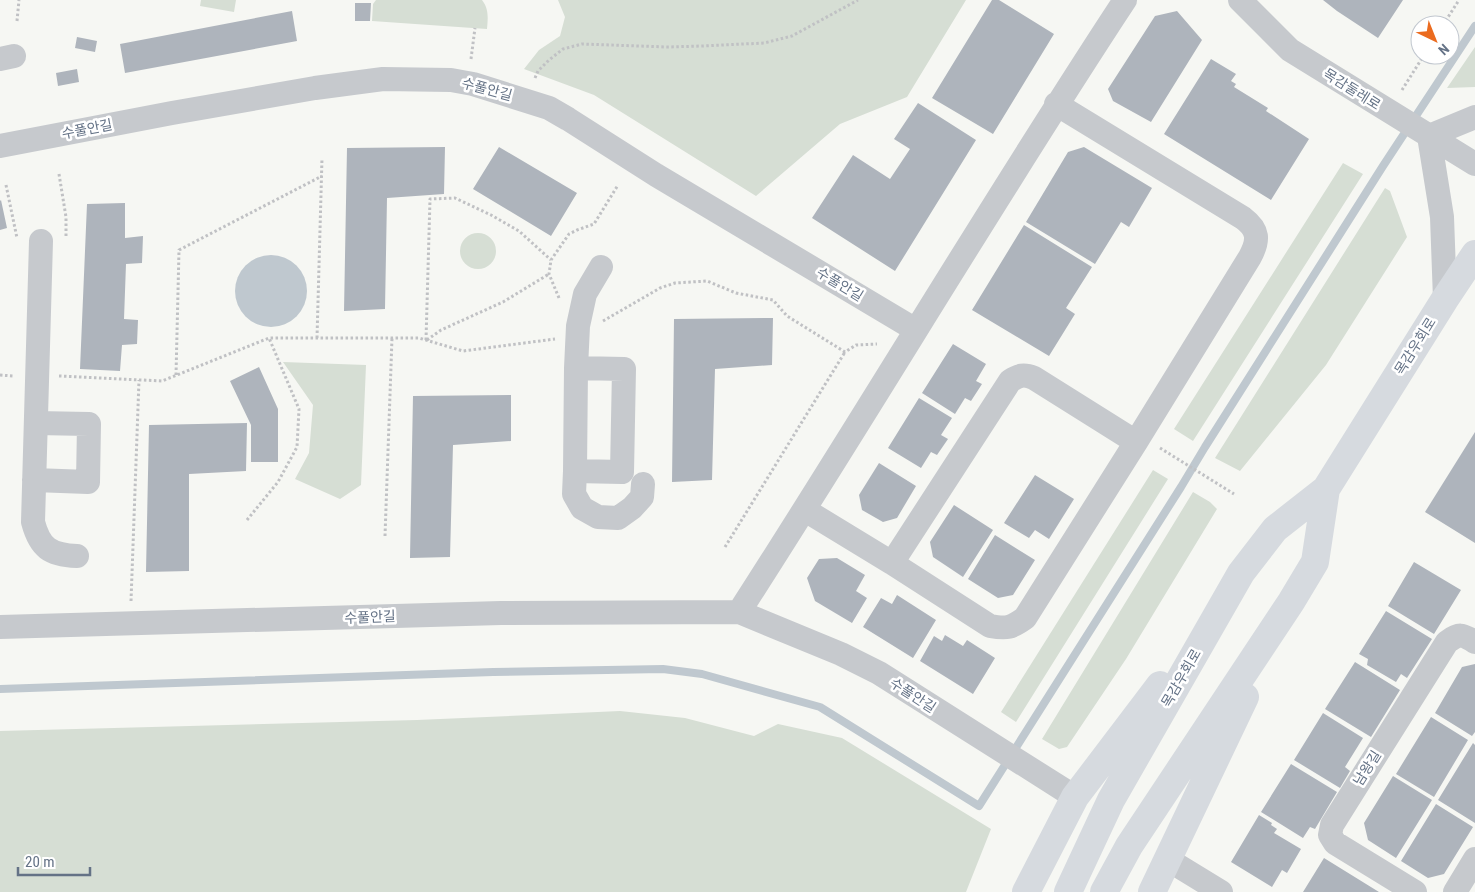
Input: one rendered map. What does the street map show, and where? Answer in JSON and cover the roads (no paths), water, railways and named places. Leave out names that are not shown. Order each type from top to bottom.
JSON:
[{"type":"main road","name":"목감우회로","points":[[1068,892],[1111,800],[1241,573],[1275,529],[1326,489],[1475,254]]},
{"type":"main road","name":"목감우회로","points":[[1104,892],[1128,846],[1291,602],[1315,562],[1326,489]]},
{"type":"main road","points":[[1026,892],[1075,797],[1184,653],[1241,573]]},
{"type":"main road","points":[[1152,892],[1291,602]]},
{"type":"street","points":[[740,612],[1056,104],[1125,0]]},
{"type":"street","name":"목감둘레로","points":[[1240,0],[1290,50],[1429,136],[1442,158],[1475,164]]},
{"type":"street","name":"수풀안길","points":[[0,146],[172,113],[315,88],[383,79],[451,80],[473,84],[527,100],[549,108],[568,118],[656,175],[916,330]]},
{"type":"street","points":[[805,510],[990,626],[1010,627],[1025,618],[1136,442],[1250,257],[1256,244],[1256,234],[1252,224],[1244,218],[1056,104]]},
{"type":"street","points":[[1429,136],[1466,121]]},
{"type":"street","points":[[1442,158],[1445,299]]},
{"type":"street","points":[[40,242],[33,522],[36,535],[46,548],[55,554],[77,556]]},
{"type":"street","points":[[601,267],[585,294],[578,331],[574,494],[582,508],[598,517],[618,518],[632,508],[642,497],[643,484]]},
{"type":"street","points":[[575,471],[622,472],[624,369],[576,368]]},
{"type":"street","points":[[892,563],[1010,381],[1018,375],[1034,378],[1136,442]]},
{"type":"street","points":[[34,480],[88,482],[89,424],[36,423]]},
{"type":"street","name":"수풀안길","points":[[0,627],[501,613],[740,612],[841,654],[879,673],[1075,797]]},
{"type":"street","name":"남왕길","points":[[1415,892],[1334,843],[1330,835],[1332,825],[1447,642],[1456,636],[1464,635],[1475,642]]},
{"type":"street","points":[[1167,859],[1221,892]]},
{"type":"street","points":[[1455,892],[1475,859]]},
{"type":"waterway","points":[[0,689],[493,672],[663,669],[702,674],[820,707],[979,806],[1383,166],[1475,26]]}]
